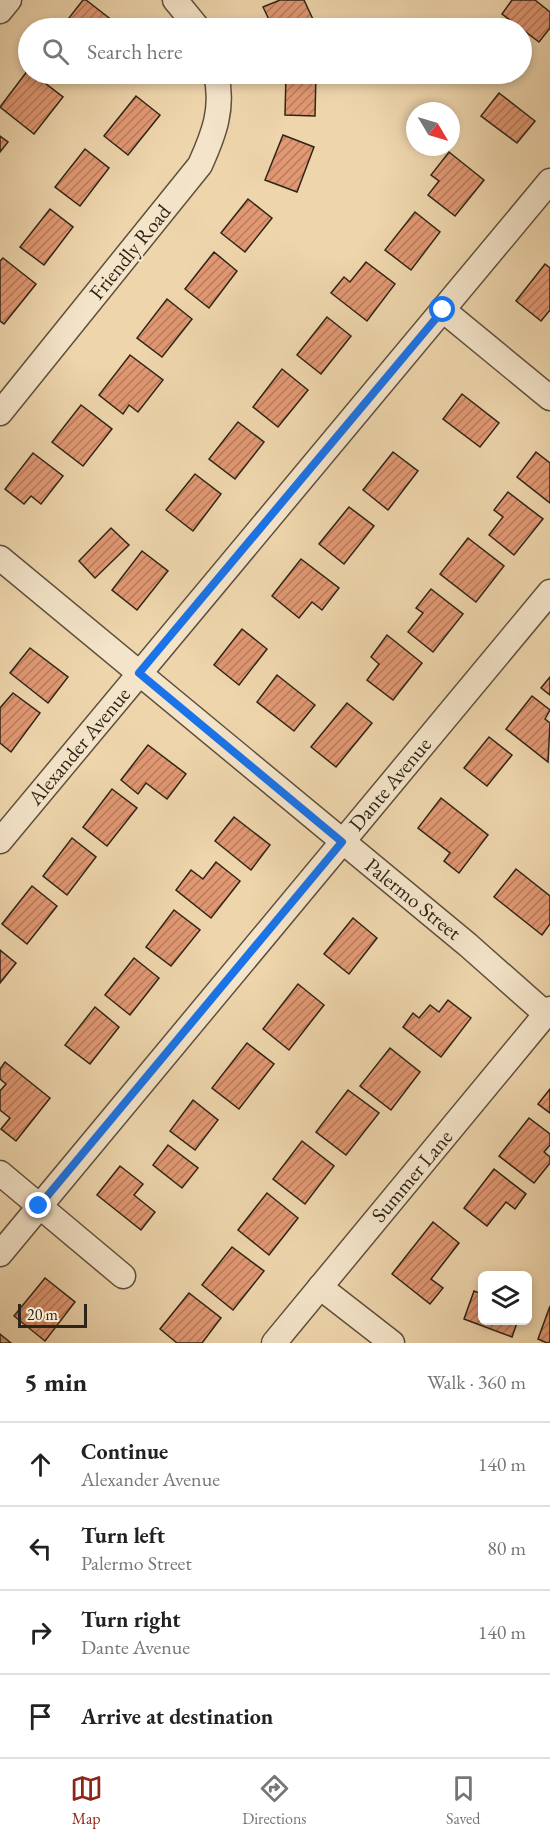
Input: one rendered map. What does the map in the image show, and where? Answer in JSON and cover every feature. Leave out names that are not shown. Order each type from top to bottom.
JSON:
[{"type":"street","points":[[0,11],[9,0]]},
{"type":"street","points":[[175,0],[190,18]]},
{"type":"street","name":"Friendly Road","points":[[0,413],[200,165],[214,133],[219,105],[217,84]]},
{"type":"street","name":"Alexander Avenue","points":[[0,841],[550,181]]},
{"type":"street","points":[[443,310],[550,398]]},
{"type":"street","name":"Palermo Street","points":[[0,558],[548,1011]]},
{"type":"street","name":"Dante Avenue","points":[[0,1254],[550,592]]},
{"type":"street","name":"Summer Lane","points":[[274,1343],[548,1011]]},
{"type":"street","points":[[0,1173],[123,1276]]},
{"type":"street","points":[[321,1287],[392,1343]]},
{"type":"building","points":[[83,0],[86,0],[109,18],[69,18]]},
{"type":"building","points":[[280,0],[304,0],[312,18],[268,18],[263,7]]},
{"type":"building","points":[[512,0],[535,0],[550,12],[550,28],[539,42],[532,37],[532,18],[507,18],[502,14]]},
{"type":"building","points":[[18,83],[46,84],[63,97],[34,134],[0,107]]},
{"type":"building","points":[[286,84],[316,84],[315,116],[285,115]]},
{"type":"building","points":[[499,93],[535,121],[517,143],[481,116]]},
{"type":"building","points":[[136,96],[160,115],[128,155],[104,136]]},
{"type":"building","points":[[283,135],[314,147],[297,192],[265,180]]},
{"type":"building","points":[[0,136],[8,142],[0,152]]},
{"type":"building","points":[[85,149],[109,168],[80,206],[55,187]]},
{"type":"building","points":[[446,156],[454,156],[484,180],[455,216],[428,195],[439,181],[431,175]]},
{"type":"building","points":[[248,199],[272,218],[245,252],[221,233]]},
{"type":"building","points":[[50,209],[73,227],[44,265],[20,247]]},
{"type":"building","points":[[415,212],[440,232],[411,270],[385,250]]},
{"type":"building","points":[[214,252],[237,271],[209,308],[185,289]]},
{"type":"building","points":[[3,258],[36,284],[4,324],[0,321],[0,261]]},
{"type":"building","points":[[366,262],[395,284],[367,321],[331,293],[344,277],[350,282]]},
{"type":"building","points":[[545,264],[550,268],[550,310],[541,321],[516,301]]},
{"type":"building","points":[[167,299],[192,319],[162,357],[137,338]]},
{"type":"building","points":[[327,317],[351,336],[321,374],[297,355]]},
{"type":"building","points":[[130,355],[163,380],[138,412],[129,405],[123,414],[99,395]]},
{"type":"building","points":[[282,369],[308,390],[278,427],[253,407]]},
{"type":"building","points":[[462,394],[499,423],[480,447],[443,419]]},
{"type":"building","points":[[81,405],[112,429],[83,466],[52,442]]},
{"type":"building","points":[[238,422],[264,442],[235,479],[209,459]]},
{"type":"building","points":[[393,452],[418,471],[388,510],[363,490]]},
{"type":"building","points":[[536,452],[550,463],[550,503],[517,477]]},
{"type":"building","points":[[33,453],[63,476],[41,504],[31,496],[24,504],[5,489]]},
{"type":"building","points":[[195,474],[221,494],[193,531],[166,510]]},
{"type":"building","points":[[508,492],[543,519],[514,555],[489,535],[503,517],[494,510]]},
{"type":"building","points":[[349,507],[374,526],[344,564],[319,544]]},
{"type":"building","points":[[111,528],[129,545],[95,578],[79,561]]},
{"type":"building","points":[[468,538],[504,566],[476,602],[440,574]]},
{"type":"building","points":[[142,551],[168,571],[137,610],[112,590]]},
{"type":"building","points":[[301,559],[339,588],[322,610],[312,602],[299,618],[272,596]]},
{"type":"building","points":[[431,589],[463,614],[433,652],[408,632],[423,613],[416,608]]},
{"type":"building","points":[[242,629],[267,649],[239,685],[214,665]]},
{"type":"building","points":[[387,635],[422,663],[393,700],[367,680],[379,664],[371,657]]},
{"type":"building","points":[[30,648],[68,677],[48,703],[10,673]]},
{"type":"building","points":[[277,675],[315,705],[294,731],[257,702]]},
{"type":"building","points":[[550,677],[550,695],[541,688]]},
{"type":"building","points":[[13,693],[40,713],[11,752],[0,743],[0,708]]},
{"type":"building","points":[[532,696],[550,710],[545,719],[550,723],[548,762],[506,729]]},
{"type":"building","points":[[347,703],[372,723],[336,767],[311,747]]},
{"type":"building","points":[[489,737],[512,755],[487,786],[464,768]]},
{"type":"building","points":[[148,745],[186,774],[167,799],[146,783],[138,794],[121,780]]},
{"type":"building","points":[[112,789],[137,808],[107,846],[83,827]]},
{"type":"building","points":[[441,798],[488,835],[459,873],[444,861],[450,853],[418,828]]},
{"type":"building","points":[[234,817],[270,845],[251,870],[215,841]]},
{"type":"building","points":[[72,838],[96,857],[67,895],[43,876]]},
{"type":"building","points":[[216,862],[240,881],[211,918],[176,890],[191,870],[203,879]]},
{"type":"building","points":[[516,869],[550,896],[550,924],[542,935],[494,897]]},
{"type":"building","points":[[32,886],[57,906],[27,944],[2,924]]},
{"type":"building","points":[[174,910],[200,930],[171,966],[146,947]]},
{"type":"building","points":[[353,918],[377,938],[349,974],[324,954]]},
{"type":"building","points":[[0,950],[16,963],[0,983]]},
{"type":"building","points":[[134,958],[159,978],[130,1015],[105,995]]},
{"type":"building","points":[[298,984],[324,1005],[289,1050],[263,1029]]},
{"type":"building","points":[[448,1000],[471,1018],[441,1057],[403,1027],[413,1013],[419,1018],[430,1005],[439,1012]]},
{"type":"building","points":[[95,1007],[119,1027],[90,1064],[65,1045]]},
{"type":"building","points":[[247,1043],[274,1064],[239,1109],[212,1088]]},
{"type":"building","points":[[390,1048],[420,1072],[391,1110],[360,1086]]},
{"type":"building","points":[[5,1062],[50,1098],[16,1141],[1,1129],[10,1118],[0,1110],[0,1091],[6,1084],[0,1079],[0,1069]]},
{"type":"building","points":[[550,1089],[550,1113],[538,1104]]},
{"type":"building","points":[[348,1090],[379,1113],[346,1155],[316,1132]]},
{"type":"building","points":[[193,1100],[218,1120],[195,1150],[170,1131]]},
{"type":"building","points":[[529,1118],[550,1134],[550,1145],[544,1152],[550,1157],[550,1163],[534,1183],[499,1156]]},
{"type":"building","points":[[302,1141],[334,1166],[305,1204],[273,1179]]},
{"type":"building","points":[[168,1145],[198,1168],[182,1188],[153,1165]]},
{"type":"building","points":[[120,1166],[143,1184],[134,1195],[155,1212],[141,1230],[97,1195]]},
{"type":"building","points":[[494,1169],[526,1194],[515,1209],[506,1202],[487,1226],[464,1208]]},
{"type":"building","points":[[267,1193],[298,1218],[269,1255],[238,1230]]},
{"type":"building","points":[[433,1222],[459,1243],[431,1279],[443,1288],[430,1304],[392,1274]]},
{"type":"building","points":[[232,1247],[264,1271],[233,1310],[202,1285]]},
{"type":"building","points":[[45,1278],[75,1302],[45,1341],[14,1316]]},
{"type":"building","points":[[474,1291],[478,1292],[478,1324],[464,1319]]},
{"type":"building","points":[[189,1293],[221,1318],[202,1343],[177,1343],[160,1329]]},
{"type":"building","points":[[550,1306],[550,1343],[547,1343],[538,1339]]},
{"type":"building","points":[[480,1325],[516,1325],[512,1337]]},
{"type":"building","points":[[0,1334],[11,1343],[0,1343]]},
{"type":"route","points":[[39,1206],[342,842],[139,673],[443,310]]}]
